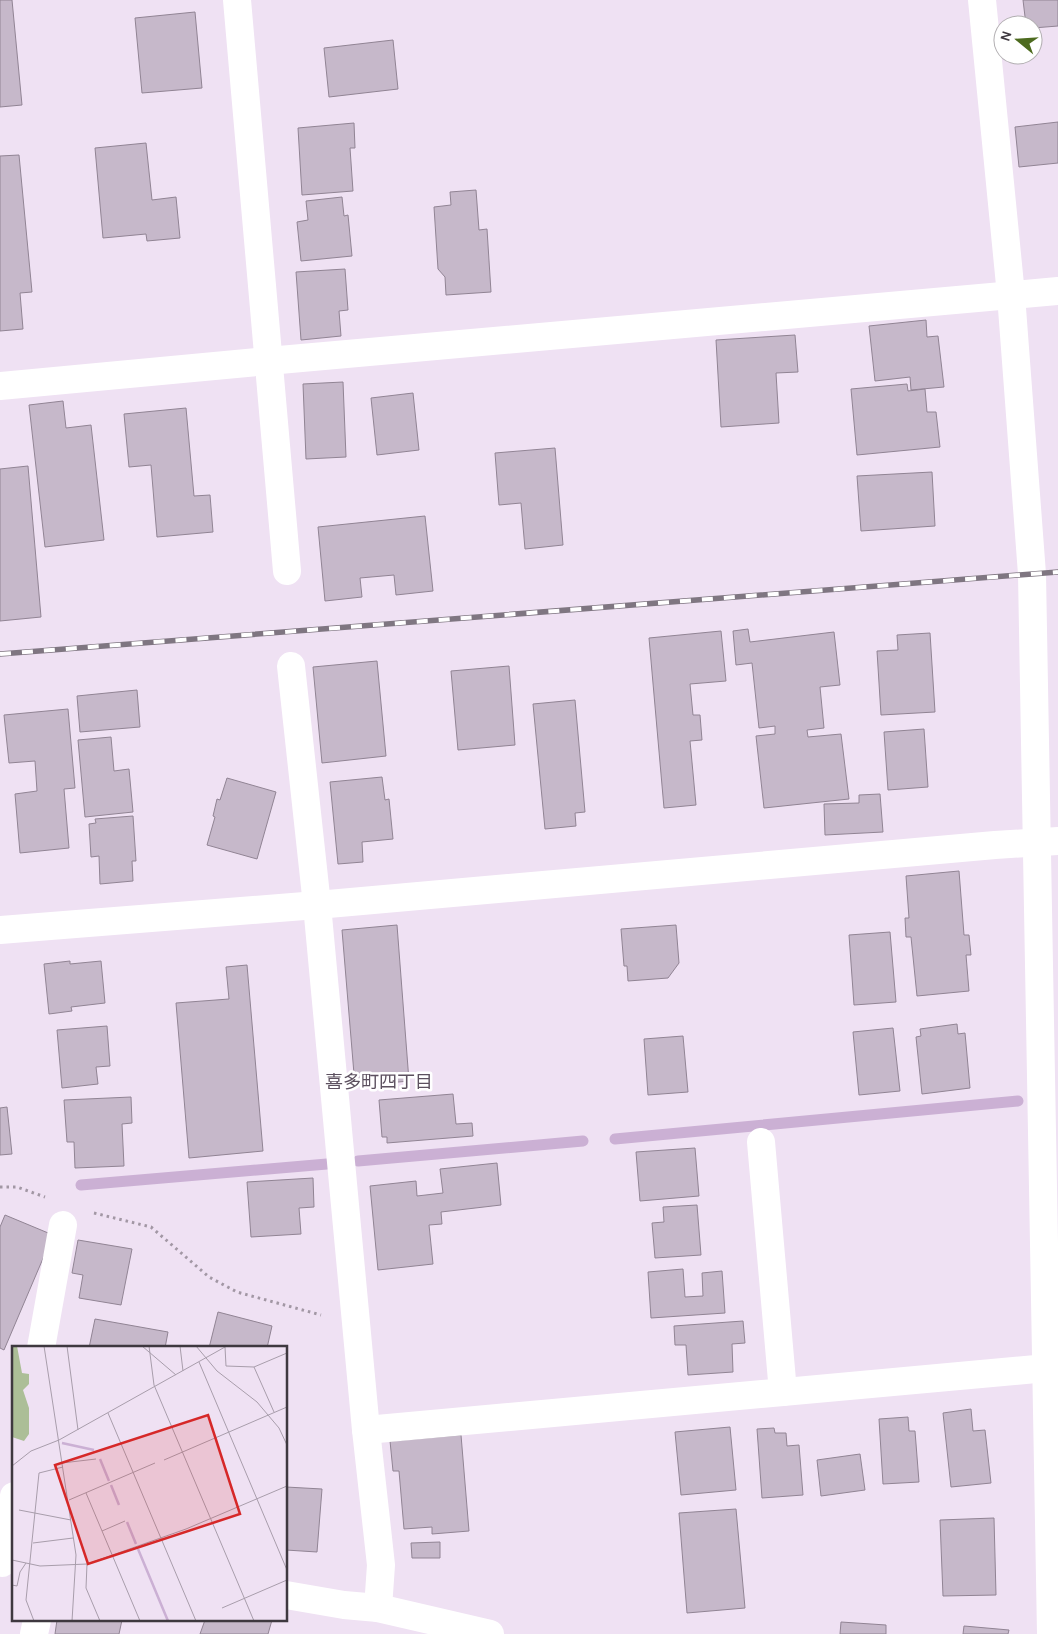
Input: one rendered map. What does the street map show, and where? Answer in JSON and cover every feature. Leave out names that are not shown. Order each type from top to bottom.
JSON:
[{"type":"street","points":[[237,0],[288,571]]},
{"type":"street","points":[[982,0],[1011,295],[1032,574],[1048,842],[1052,1368],[1050,1634]]},
{"type":"street","points":[[0,386],[1058,291]]},
{"type":"street","points":[[291,666],[317,906],[355,1320],[381,1565],[378,1608]]},
{"type":"street","points":[[0,930],[317,906],[995,845],[1048,842]]},
{"type":"street","points":[[761,1142],[783,1392]]},
{"type":"street","points":[[41,1346],[63,1225]]},
{"type":"street","points":[[366,1430],[1052,1368]]},
{"type":"street","points":[[5,1563],[12,1511]]},
{"type":"street","points":[[288,1595],[344,1605],[378,1608],[490,1634]]},
{"type":"path","points":[[0,1187],[17,1187],[50,1199]]},
{"type":"path","points":[[86,1210],[151,1228],[209,1277],[237,1292],[334,1318],[355,1320]]},
{"type":"building","points":[[0,0],[12,0],[22,105],[0,107]]},
{"type":"building","points":[[1023,0],[1058,0],[1058,26],[1043,27],[1043,15],[1025,15]]},
{"type":"building","points":[[195,12],[202,88],[142,93],[135,18]]},
{"type":"building","points":[[393,40],[398,89],[329,97],[324,48]]},
{"type":"building","points":[[1058,122],[1058,163],[1019,167],[1015,127]]},
{"type":"building","points":[[354,123],[355,148],[350,148],[353,191],[302,195],[298,128]]},
{"type":"building","points":[[146,143],[152,200],[176,197],[180,238],[147,241],[146,234],[103,238],[95,148]]},
{"type":"building","points":[[19,155],[32,292],[20,293],[23,329],[0,331],[0,156]]},
{"type":"building","points":[[476,190],[479,230],[487,229],[491,292],[446,295],[445,277],[438,269],[434,207],[451,205],[450,192]]},
{"type":"building","points":[[342,197],[344,216],[348,215],[352,256],[301,261],[297,222],[308,220],[306,201]]},
{"type":"building","points":[[345,269],[348,310],[339,311],[341,336],[301,340],[296,272]]},
{"type":"building","points":[[926,320],[927,337],[938,336],[944,387],[911,390],[910,377],[875,381],[869,326]]},
{"type":"building","points":[[795,335],[798,372],[776,373],[779,423],[721,427],[716,340]]},
{"type":"building","points":[[343,382],[346,457],[306,459],[303,384]]},
{"type":"building","points":[[907,384],[908,391],[925,389],[927,412],[936,412],[940,447],[857,455],[851,389]]},
{"type":"building","points":[[413,393],[419,450],[377,455],[371,398]]},
{"type":"building","points":[[63,401],[66,428],[91,425],[104,540],[45,547],[29,405]]},
{"type":"building","points":[[186,408],[194,496],[210,495],[213,532],[157,537],[151,465],[129,467],[124,414]]},
{"type":"building","points":[[555,448],[563,545],[525,549],[521,503],[499,505],[495,453]]},
{"type":"building","points":[[28,466],[41,617],[0,621],[0,469]]},
{"type":"building","points":[[932,472],[935,526],[861,531],[857,476]]},
{"type":"building","points":[[425,516],[433,591],[396,595],[394,575],[360,578],[362,597],[325,601],[318,527]]},
{"type":"building","points":[[748,629],[750,642],[834,632],[840,685],[820,687],[824,728],[807,730],[808,737],[841,734],[849,799],[764,808],[756,736],[775,734],[775,726],[759,728],[752,663],[736,665],[733,631]]},
{"type":"building","points":[[721,631],[726,681],[690,684],[693,715],[700,715],[702,740],[690,741],[696,805],[664,808],[649,638]]},
{"type":"building","points":[[930,633],[935,712],[881,715],[877,651],[898,650],[897,635]]},
{"type":"building","points":[[377,661],[386,756],[322,763],[313,667]]},
{"type":"building","points":[[509,666],[515,745],[458,750],[451,671]]},
{"type":"building","points":[[137,690],[140,727],[80,732],[77,696]]},
{"type":"building","points":[[575,700],[585,812],[575,813],[576,826],[545,829],[533,704]]},
{"type":"building","points":[[68,709],[75,788],[64,789],[69,848],[20,853],[15,794],[37,791],[35,761],[9,763],[4,715]]},
{"type":"building","points":[[924,729],[928,787],[888,790],[884,732]]},
{"type":"building","points":[[111,737],[114,771],[129,769],[133,812],[85,817],[78,740]]},
{"type":"building","points":[[382,777],[385,800],[389,799],[393,839],[362,842],[363,862],[338,864],[330,782]]},
{"type":"building","points":[[227,778],[276,792],[257,859],[207,845],[215,817],[213,816],[217,799],[220,800]]},
{"type":"building","points":[[880,794],[883,832],[825,835],[824,804],[859,803],[859,795]]},
{"type":"building","points":[[133,816],[136,861],[132,861],[133,881],[100,884],[99,856],[91,857],[89,824],[96,823],[95,819]]},
{"type":"building","points":[[959,871],[964,935],[969,935],[971,955],[966,955],[969,991],[917,996],[911,937],[906,937],[905,918],[909,918],[906,876]]},
{"type":"building","points":[[397,925],[409,1081],[355,1086],[342,930]]},
{"type":"building","points":[[676,925],[679,963],[668,978],[628,981],[627,966],[624,966],[621,929]]},
{"type":"building","points":[[890,932],[896,1002],[854,1005],[849,935]]},
{"type":"building","points":[[70,961],[70,964],[101,961],[105,1003],[71,1007],[72,1011],[49,1014],[44,964]]},
{"type":"building","points":[[247,965],[263,1151],[189,1158],[176,1003],[229,999],[226,967]]},
{"type":"building","points":[[957,1024],[958,1034],[965,1033],[970,1088],[922,1094],[916,1037],[921,1036],[920,1029]]},
{"type":"building","points":[[107,1026],[110,1066],[96,1067],[98,1084],[62,1088],[57,1030]]},
{"type":"building","points":[[893,1028],[900,1091],[859,1095],[853,1032]]},
{"type":"building","points":[[683,1036],[688,1092],[648,1095],[644,1039]]},
{"type":"building","points":[[453,1094],[456,1124],[472,1123],[473,1136],[387,1143],[387,1137],[382,1137],[379,1100]]},
{"type":"building","points":[[131,1097],[132,1123],[122,1124],[124,1166],[75,1168],[74,1142],[67,1142],[64,1100]]},
{"type":"building","points":[[7,1107],[12,1154],[0,1155],[0,1108]]},
{"type":"building","points":[[695,1148],[699,1196],[640,1201],[636,1152]]},
{"type":"building","points":[[497,1163],[501,1205],[441,1212],[442,1224],[429,1225],[433,1264],[378,1270],[370,1186],[416,1181],[417,1196],[443,1193],[440,1169]]},
{"type":"building","points":[[313,1178],[314,1207],[299,1208],[301,1234],[251,1237],[247,1182]]},
{"type":"building","points":[[697,1205],[701,1255],[655,1258],[652,1223],[664,1222],[663,1207]]},
{"type":"building","points":[[5,1215],[53,1235],[4,1350],[0,1348],[0,1227]]},
{"type":"building","points":[[78,1240],[132,1249],[121,1305],[79,1298],[83,1275],[72,1273]]},
{"type":"building","points":[[683,1269],[685,1297],[703,1296],[702,1273],[722,1271],[725,1313],[651,1318],[648,1272]]},
{"type":"building","points":[[218,1312],[272,1326],[267,1346],[210,1346]]},
{"type":"building","points":[[95,1319],[168,1332],[165,1346],[89,1346]]},
{"type":"building","points":[[743,1321],[745,1343],[732,1344],[733,1372],[688,1375],[686,1345],[675,1345],[674,1326]]},
{"type":"building","points":[[971,1409],[973,1431],[985,1430],[991,1483],[951,1487],[943,1413]]},
{"type":"building","points":[[908,1417],[909,1431],[915,1431],[919,1482],[883,1484],[879,1419]]},
{"type":"building","points":[[730,1427],[736,1490],[681,1495],[675,1432]]},
{"type":"building","points":[[774,1428],[775,1433],[786,1433],[787,1446],[799,1445],[803,1495],[762,1498],[757,1429]]},
{"type":"building","points":[[461,1435],[469,1531],[432,1534],[432,1527],[404,1529],[399,1471],[393,1471],[390,1441]]},
{"type":"building","points":[[860,1454],[865,1490],[821,1496],[817,1460]]},
{"type":"building","points":[[288,1487],[322,1489],[317,1552],[288,1550]]},
{"type":"building","points":[[736,1509],[745,1608],[687,1613],[679,1513]]},
{"type":"building","points":[[994,1518],[996,1595],[943,1596],[940,1520]]},
{"type":"building","points":[[440,1542],[440,1558],[412,1558],[411,1543]]},
{"type":"building","points":[[57,1622],[122,1622],[119,1634],[55,1634]]},
{"type":"building","points":[[204,1622],[271,1622],[268,1634],[200,1634]]},
{"type":"building","points":[[841,1622],[886,1625],[886,1634],[840,1634]]},
{"type":"building","points":[[964,1626],[1009,1630],[1008,1634],[963,1634]]},
{"type":"waterway","points":[[615,1139],[1018,1101]]},
{"type":"waterway","points":[[358,1161],[583,1141]]},
{"type":"waterway","points":[[81,1185],[327,1164]]},
{"type":"railway","points":[[0,654],[1058,572]]},
{"type":"district","name":"喜多町四丁目","points":[[379,1082]]}]
